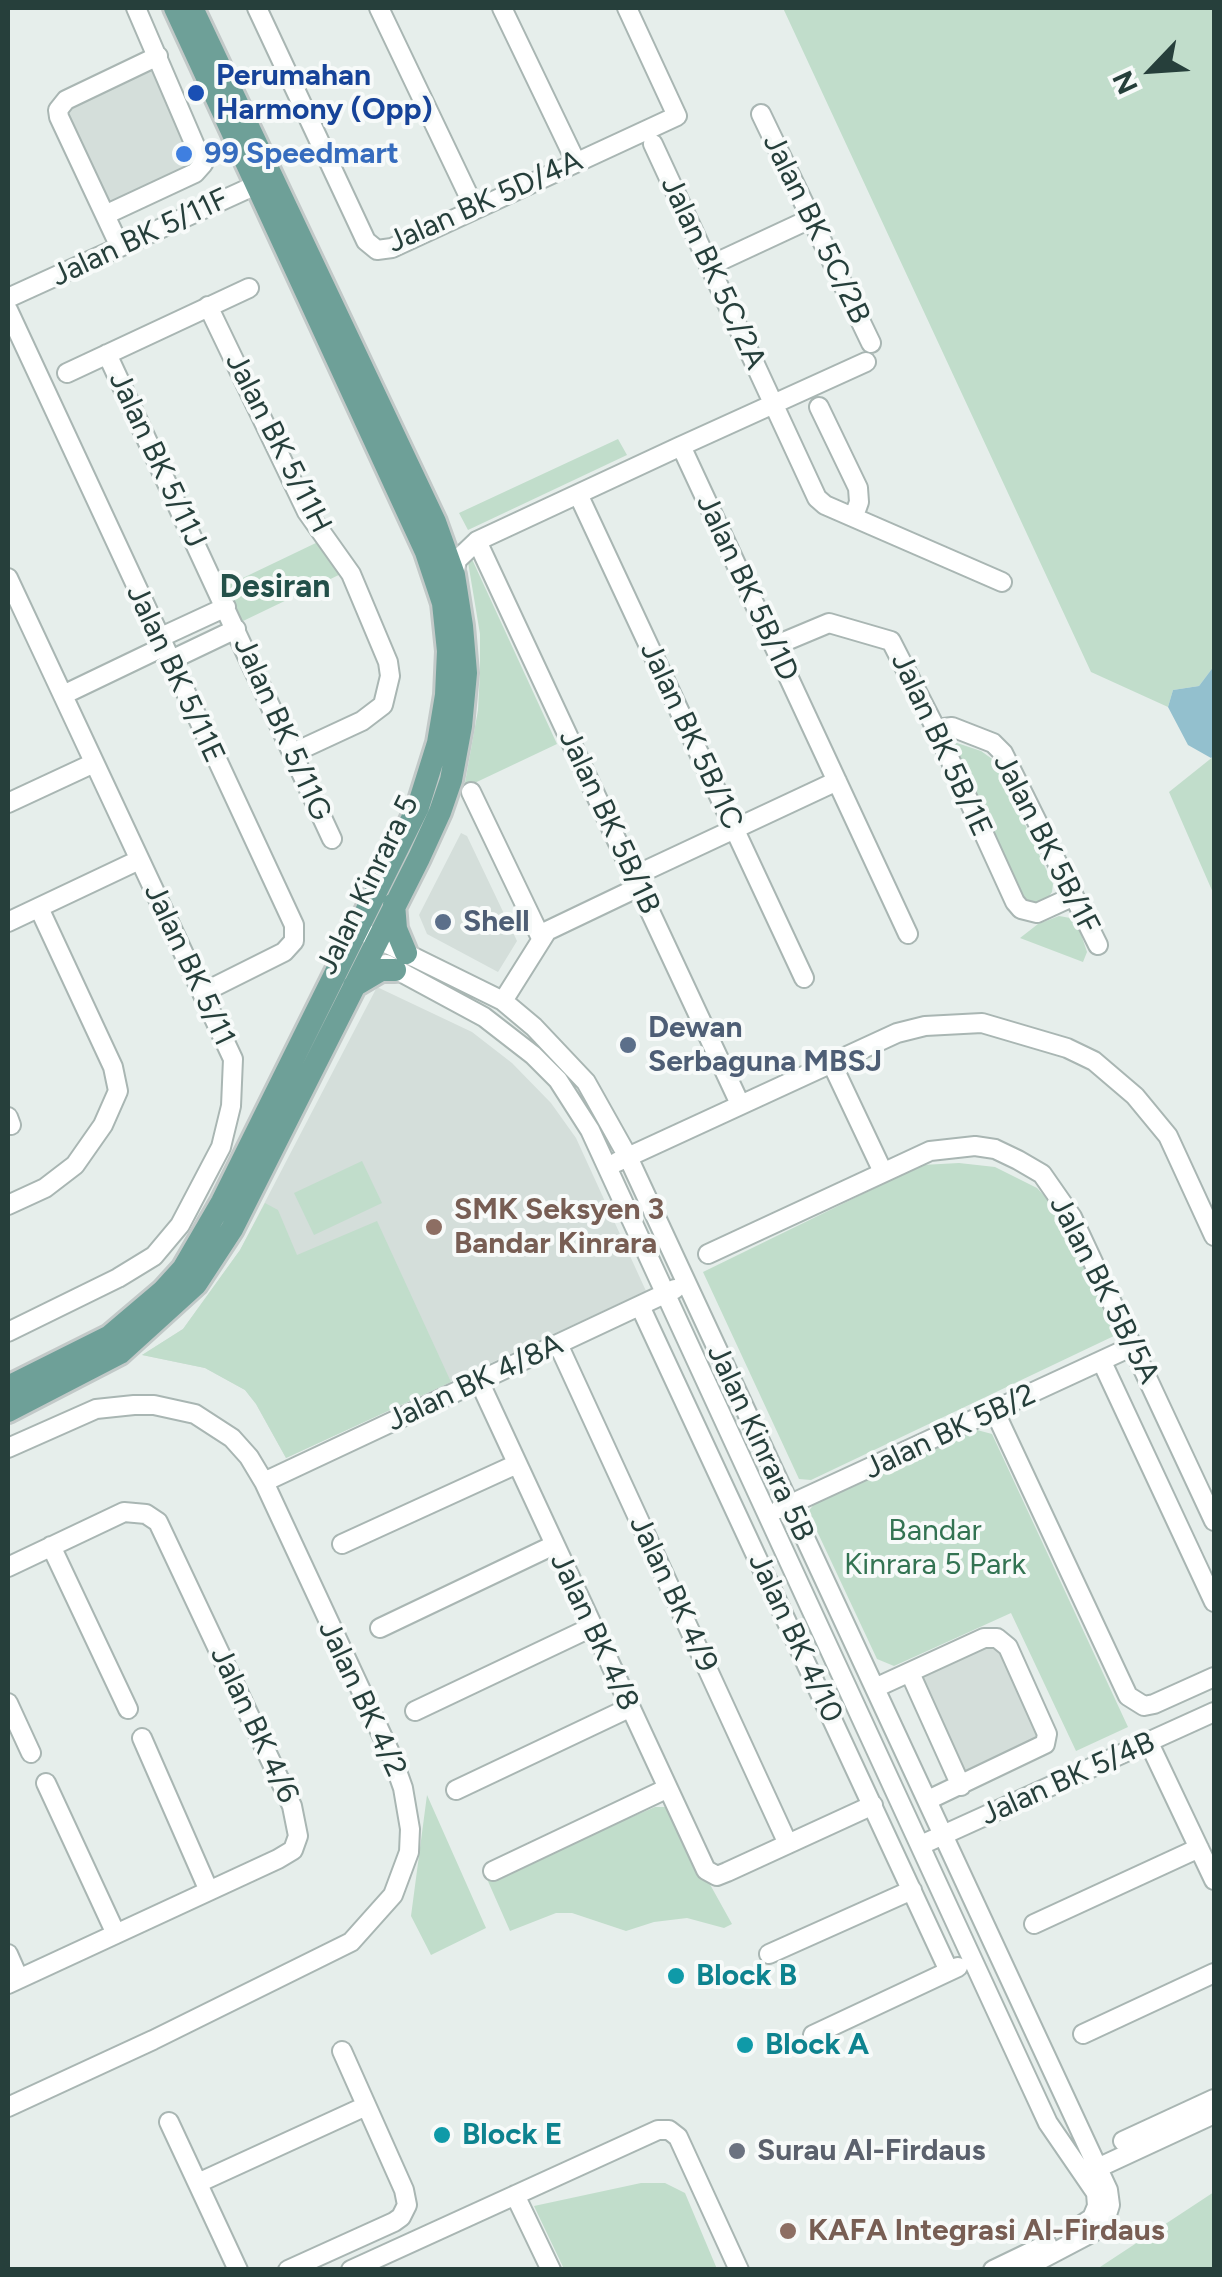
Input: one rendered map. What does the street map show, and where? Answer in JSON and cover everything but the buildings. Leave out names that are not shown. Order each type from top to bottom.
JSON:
[{"type":"main road","name":"Jalan Kinrara 5","points":[[8,1411],[120,1354],[196,1284],[232,1229],[350,989],[363,942],[394,904],[440,812],[451,780],[466,672],[454,576],[435,522],[175,8]]},
{"type":"main road","name":"Jalan Kinrara 5","points":[[8,1386],[110,1336],[182,1269],[363,942],[418,806],[438,743],[448,651],[442,603],[426,552],[192,8]]},
{"type":"main road","points":[[350,989],[400,961],[394,904]]},
{"type":"street","points":[[105,215],[195,174],[204,164],[136,8]]},
{"type":"street","name":"Jalan BK 5D/4A","points":[[256,8],[376,250],[392,248],[678,116],[627,8]]},
{"type":"street","points":[[379,8],[474,209]]},
{"type":"street","points":[[502,8],[576,162]]},
{"type":"street","points":[[120,247],[58,110],[66,100],[158,56]]},
{"type":"street","name":"Jalan BK 5C/2B","points":[[761,114],[871,343]]},
{"type":"street","name":"Jalan BK 5C/2A","points":[[653,144],[816,498],[1002,582]]},
{"type":"street","name":"Jalan BK 5/11F","points":[[8,298],[265,181]]},
{"type":"street","points":[[708,266],[810,219]]},
{"type":"street","points":[[67,373],[248,288]]},
{"type":"street","name":"Jalan BK 5/11H","points":[[208,306],[306,512],[351,574],[388,662],[390,676],[383,705],[362,721],[293,753]]},
{"type":"street","name":"Jalan BK 5/11E","points":[[8,310],[294,925],[294,941],[284,952],[202,993]]},
{"type":"street","name":"Jalan BK 5/11J","points":[[106,354],[232,618]]},
{"type":"street","points":[[454,576],[456,560],[477,540],[866,362]]},
{"type":"street","points":[[819,408],[858,488],[854,516]]},
{"type":"street","name":"Jalan BK 5B/1D","points":[[681,446],[908,934]]},
{"type":"street","name":"Jalan BK 5B/1C","points":[[578,494],[804,978]]},
{"type":"street","points":[[435,522],[457,537],[477,540]]},
{"type":"street","name":"Jalan BK 5B/1B","points":[[477,540],[740,1104]]},
{"type":"street","name":"Jalan BK 5/11","points":[[8,578],[233,1059],[231,1106],[221,1148],[180,1225],[154,1256],[8,1332]]},
{"type":"street","points":[[63,695],[232,618]]},
{"type":"street","name":"Jalan BK 5/11G","points":[[232,618],[332,839]]},
{"type":"street","name":"Jalan BK 5B/1E","points":[[774,646],[829,623],[891,642],[936,729],[1015,902],[1021,909],[1038,913],[1074,896]]},
{"type":"street","name":"Jalan BK 5B/1F","points":[[936,729],[952,727],[999,748],[1098,945]]},
{"type":"street","points":[[8,804],[94,763]]},
{"type":"street","points":[[503,1001],[542,938],[556,926],[734,829],[837,781]]},
{"type":"street","points":[[471,792],[542,938]]},
{"type":"street","points":[[8,922],[139,860]]},
{"type":"street","points":[[8,1205],[45,1188],[75,1164],[102,1125],[118,1091],[113,1067],[39,908]]},
{"type":"street","name":"Jalan Kinrara 5B","points":[[363,942],[400,961],[503,1001],[578,1072],[599,1103],[628,1157],[944,1834],[1091,2171]]},
{"type":"street","name":"Jalan Kinrara 5B","points":[[400,961],[533,1055],[576,1105],[1048,2123],[1091,2171]]},
{"type":"street","points":[[607,1167],[896,1033],[982,1023],[1067,1048],[1108,1072],[1153,1115],[1168,1136],[1214,1236]]},
{"type":"street","points":[[831,1062],[884,1172]]},
{"type":"street","name":"Jalan BK 5B/5A","points":[[708,1254],[930,1150],[975,1146],[995,1149],[1042,1174],[1072,1216],[1214,1521]]},
{"type":"street","name":"Jalan BK 4/8A","points":[[264,1482],[686,1284]]},
{"type":"street","name":"Jalan BK 4/10","points":[[640,1306],[950,1971]]},
{"type":"street","name":"Jalan BK 4/9","points":[[558,1344],[788,1844]]},
{"type":"street","name":"Jalan BK 5B/2","points":[[767,1516],[1133,1346]]},
{"type":"street","points":[[1102,1362],[1214,1602]]},
{"type":"street","name":"Jalan BK 4/8","points":[[479,1381],[700,1864],[717,1876],[788,1844]]},
{"type":"street","name":"Jalan BK 4/2","points":[[8,1448],[96,1410],[154,1406],[195,1414],[214,1424],[250,1456],[403,1788],[410,1829],[409,1852],[393,1895],[351,1942],[8,2108]]},
{"type":"street","points":[[995,1412],[1128,1696],[1144,1706],[1214,1677]]},
{"type":"street","points":[[342,1544],[517,1464]]},
{"type":"street","name":"Jalan BK 4/6","points":[[8,1567],[124,1512],[146,1514],[158,1522],[292,1806],[298,1836],[293,1850],[13,1981]]},
{"type":"street","points":[[51,1546],[128,1709]]},
{"type":"street","points":[[380,1628],[554,1546]]},
{"type":"street","points":[[415,1711],[592,1627]]},
{"type":"street","points":[[875,1688],[990,1638],[1008,1648],[1046,1734],[1045,1744],[928,1800]]},
{"type":"street","points":[[910,1673],[961,1786]]},
{"type":"street","points":[[8,1703],[31,1754]]},
{"type":"street","points":[[456,1790],[629,1708]]},
{"type":"street","name":"Jalan BK 5/4B","points":[[920,1845],[1214,1712]]},
{"type":"street","points":[[142,1738],[209,1891]]},
{"type":"street","points":[[1148,1744],[1214,1880]]},
{"type":"street","points":[[46,1782],[116,1934]]},
{"type":"street","points":[[493,1871],[666,1790]]},
{"type":"street","points":[[788,1844],[873,1805]]},
{"type":"street","points":[[1034,1924],[1199,1848]]},
{"type":"street","points":[[769,1954],[912,1890]]},
{"type":"street","points":[[813,2034],[995,1950]]},
{"type":"street","points":[[8,1954],[13,1981]]},
{"type":"street","points":[[1083,2034],[1214,1973]]},
{"type":"street","points":[[288,2270],[394,2222],[405,2212],[406,2198],[342,2051]]},
{"type":"street","points":[[1123,2141],[1214,2099]]},
{"type":"street","points":[[198,2183],[366,2106]]},
{"type":"street","points":[[1091,2171],[1214,2114]]},
{"type":"street","points":[[169,2122],[238,2270]]},
{"type":"street","points":[[351,2270],[393,2261],[516,2195],[658,2130],[669,2130],[678,2137],[739,2270]]},
{"type":"street","points":[[993,2270],[1092,2218],[1097,2206],[1091,2171]]},
{"type":"street","points":[[1021,2270],[1087,2237],[1105,2222],[1110,2205],[1091,2171]]},
{"type":"street","points":[[516,2195],[551,2270]]},
{"type":"shaded area","points":[[155,61],[198,165],[107,209],[64,109]]},
{"type":"shaded area","points":[[461,833],[467,836],[517,941],[498,972],[427,934],[419,915]]},
{"type":"shaded area","name":"SMK Seksyen 3 Bandar Kinrara","points":[[377,987],[472,1032],[512,1063],[551,1103],[576,1138],[646,1291],[286,1458],[245,1390],[205,1368],[142,1355],[183,1329],[240,1250]]},
{"type":"shaded area","points":[[986,1643],[999,1645],[1043,1741],[963,1780],[915,1675]]},
{"type":"green space","points":[[783,8],[1214,8],[1214,666],[1199,686],[1173,690],[1168,707],[1091,672]]},
{"type":"green space","points":[[618,439],[627,455],[468,530],[459,513]]},
{"type":"green space","points":[[320,541],[345,572],[241,622],[224,587]]},
{"type":"green space","points":[[471,557],[557,744],[464,788],[478,710],[480,671],[480,634],[468,562]]},
{"type":"green space","points":[[951,741],[981,751],[995,761],[1053,884],[1045,902],[1029,902],[1022,894]]},
{"type":"green space","points":[[1214,756],[1214,895],[1169,792]]},
{"type":"green space","points":[[1059,916],[1076,919],[1087,952],[1083,962],[1020,938],[1038,924]]},
{"type":"green space","points":[[362,1161],[382,1203],[314,1235],[294,1193]]},
{"type":"green space","points":[[959,1163],[995,1167],[1037,1188],[1063,1216],[1116,1335],[811,1480],[799,1479],[703,1272],[922,1165]]},
{"type":"green space","points":[[265,1203],[278,1210],[297,1255],[377,1221],[451,1382],[286,1458],[245,1390],[205,1368],[142,1355],[183,1329],[240,1250]]},
{"type":"green space","name":"Bandar Kinrara 5 Park","points":[[977,1430],[992,1434],[1128,1727],[1076,1751],[1011,1613],[894,1666],[877,1659],[808,1512],[814,1504]]},
{"type":"green space","points":[[427,1795],[486,1928],[431,1955],[411,1916]]},
{"type":"green space","points":[[655,1807],[667,1807],[732,1924],[724,1928],[687,1918],[626,1931],[572,1913],[556,1913],[510,1931],[487,1879]]},
{"type":"green space","points":[[641,2183],[665,2183],[685,2193],[717,2269],[564,2269],[534,2206]]},
{"type":"green space","points":[[1214,2192],[1214,2269],[1097,2269]]},
{"type":"water","points":[[1214,666],[1211,758],[1188,745],[1168,707],[1173,690],[1199,686]]},
{"type":"place","name":"Perumahan Harmony (Opp)","points":[[196,93]]},
{"type":"place","name":"99 Speedmart","points":[[184,154]]},
{"type":"place","name":"Shell","points":[[443,922]]},
{"type":"place","name":"Dewan Serbaguna MBSJ","points":[[628,1045]]},
{"type":"place","name":"SMK Seksyen 3 Bandar Kinrara","points":[[434,1227]]},
{"type":"place","name":"Block B","points":[[676,1976]]},
{"type":"place","name":"Block A","points":[[745,2045]]},
{"type":"place","name":"Block E","points":[[442,2135]]},
{"type":"place","name":"Surau Al-Firdaus","points":[[737,2151]]},
{"type":"place","name":"KAFA Integrasi Al-Firdaus","points":[[788,2231]]},
{"type":"district","name":"Desiran","points":[[275,588]]}]
